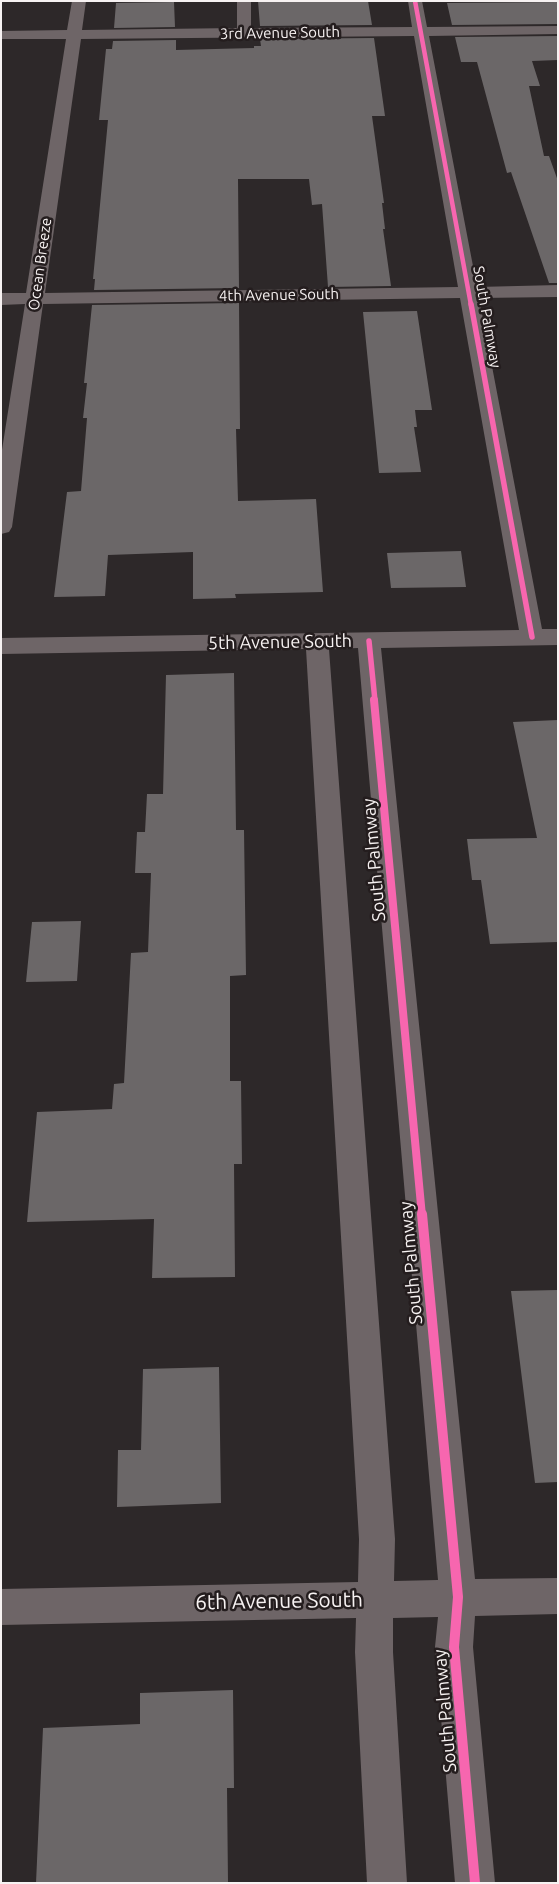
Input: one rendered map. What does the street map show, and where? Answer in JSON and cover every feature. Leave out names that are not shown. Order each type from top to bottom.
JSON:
[{"type":"street","name":"Ocean Breeze","points":[[1,527],[79,1]]},
{"type":"street","points":[[244,1],[244,33]]},
{"type":"street","name":"South Palmway","points":[[415,1],[532,637]]},
{"type":"street","name":"3rd Avenue South","points":[[1,35],[558,30]]},
{"type":"street","name":"4th Avenue South","points":[[1,299],[35,297],[558,291]]},
{"type":"street","name":"5th Avenue South","points":[[1,646],[558,637]]},
{"type":"street","name":"South Palmway","points":[[369,641],[458,1597],[454,1647],[475,1883]]},
{"type":"street","points":[[316,642],[319,656],[377,1539],[374,1652],[387,1883]]},
{"type":"street","name":"6th Avenue South","points":[[1,1607],[558,1596]]},
{"type":"building","points":[[258,1],[368,1],[372,25],[260,26]]},
{"type":"building","points":[[174,2],[175,27],[114,28],[116,3]]},
{"type":"building","points":[[558,2],[558,24],[452,25],[447,3]]},
{"type":"building","points":[[558,36],[558,60],[532,61],[540,86],[529,86],[544,156],[549,156],[558,181],[558,283],[549,283],[511,172],[507,173],[477,62],[461,62],[455,37]]},
{"type":"building","points":[[374,38],[385,116],[372,116],[384,203],[382,203],[385,229],[383,229],[391,286],[328,287],[322,204],[312,205],[309,179],[238,179],[239,288],[94,290],[95,279],[93,279],[108,120],[99,120],[106,49],[112,49],[113,41],[176,40],[176,50],[254,48],[254,46],[261,46],[260,39]]},
{"type":"building","points":[[239,303],[240,429],[236,429],[238,501],[316,499],[323,592],[235,594],[236,598],[193,599],[193,552],[108,555],[105,596],[54,597],[67,492],[81,491],[87,418],[83,418],[87,383],[84,383],[92,305]]},
{"type":"building","points":[[417,311],[432,410],[415,410],[417,427],[414,427],[421,472],[379,473],[363,312]]},
{"type":"building","points":[[461,551],[466,587],[391,588],[387,553]]},
{"type":"building","points":[[234,673],[236,830],[244,830],[246,975],[230,976],[230,1081],[241,1081],[242,1164],[234,1164],[235,1277],[152,1278],[154,1219],[27,1222],[37,1112],[112,1109],[114,1084],[124,1083],[131,953],[148,952],[151,873],[135,873],[137,832],[145,832],[147,794],[163,794],[166,675]]},
{"type":"building","points":[[558,720],[558,942],[490,944],[481,880],[472,880],[467,839],[537,838],[513,722]]},
{"type":"building","points":[[81,921],[77,981],[26,982],[32,922]]},
{"type":"building","points":[[558,1290],[558,1482],[535,1483],[511,1291]]},
{"type":"building","points":[[219,1367],[221,1503],[117,1507],[118,1450],[141,1450],[143,1369]]},
{"type":"building","points":[[233,1690],[234,1788],[227,1788],[228,1883],[36,1883],[43,1728],[140,1724],[140,1693]]},
{"type":"cycle path","points":[[415,1],[532,637]]},
{"type":"cycle path","points":[[369,641],[458,1597],[454,1647],[475,1883]]}]
